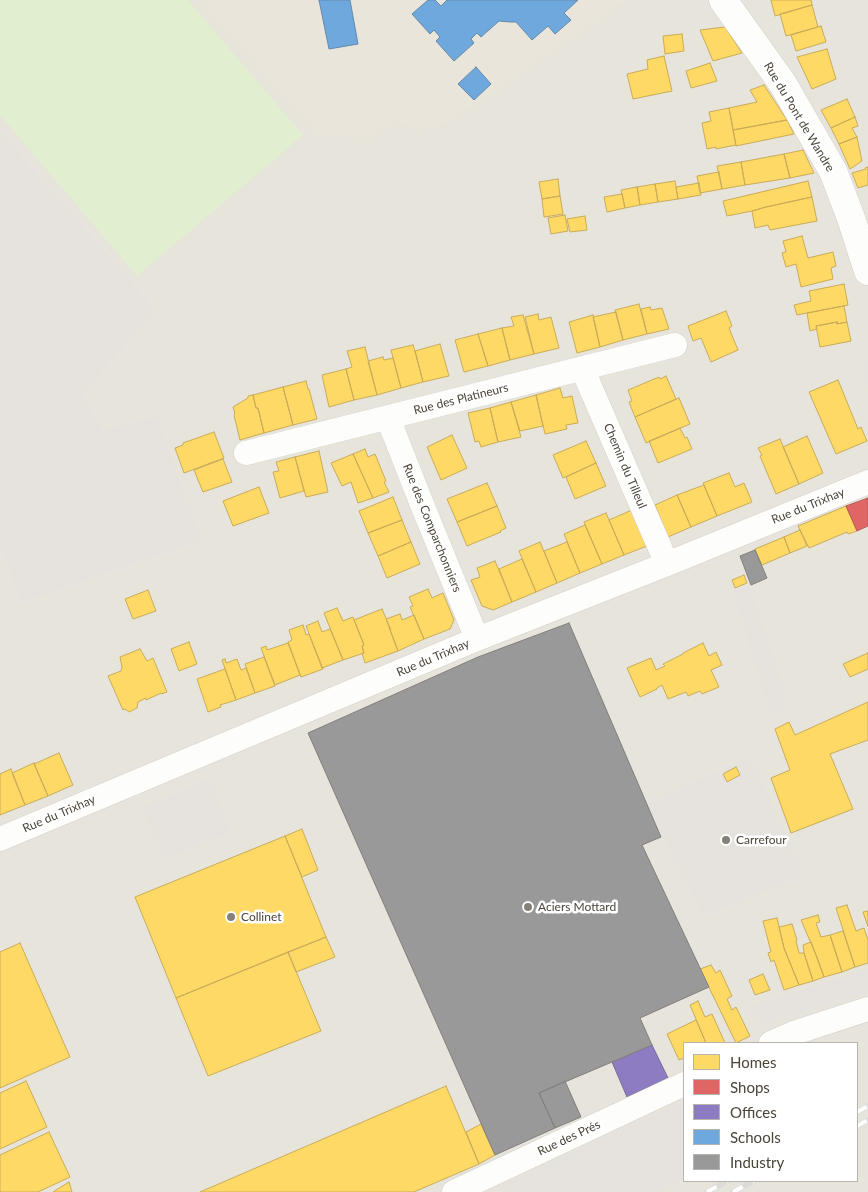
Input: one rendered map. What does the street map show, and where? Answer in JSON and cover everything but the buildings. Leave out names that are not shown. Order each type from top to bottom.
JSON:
[{"type":"street","name":"Rue du Pont de Wandre","points":[[724,0],[783,84],[833,171],[868,271]]},
{"type":"street","name":"Rue des Platineurs","points":[[246,453],[675,345]]},
{"type":"street","name":"Chemin du Tilleul","points":[[582,368],[668,564]]},
{"type":"street","name":"Rue des Comparchonniers","points":[[388,418],[477,639]]},
{"type":"street","name":"Rue du Trixhay","points":[[0,839],[477,639],[668,564],[868,482]]},
{"type":"street","points":[[773,1042],[794,1033],[868,1009]]},
{"type":"street","name":"Rue des Prés","points":[[454,1192],[683,1084]]},
{"type":"shaded area","points":[[0,0],[868,0],[868,1192],[0,1192],[0,548],[20,604],[200,541],[104,430],[84,394],[158,310],[0,130]]},
{"type":"shaded area","points":[[200,0],[627,0],[472,107],[440,126],[417,130],[396,121],[372,138],[316,134]]},
{"type":"shaded area","points":[[0,130],[158,310],[84,394],[104,430],[156,417],[201,541],[20,604],[0,548]]},
{"type":"shaded area","points":[[868,361],[868,390],[859,363]]},
{"type":"shaded area","points":[[750,585],[789,709],[771,715],[733,590]]},
{"type":"shaded area","name":"Carrefour","points":[[750,757],[804,876],[704,916],[647,803]]},
{"type":"shaded area","points":[[209,779],[230,832],[164,859],[143,807]]},
{"type":"shaded area","points":[[868,969],[868,992],[760,1026],[752,1006]]},
{"type":"shaded area","points":[[683,1102],[683,1178],[657,1192],[506,1192],[502,1184]]},
{"type":"green space","points":[[0,0],[188,0],[303,135],[137,276],[0,115]]},
{"type":"railway","points":[[858,1111],[868,1106]]},
{"type":"railway","points":[[858,1125],[868,1120]]},
{"type":"railway","points":[[707,1192],[725,1182]]},
{"type":"railway","points":[[733,1192],[752,1182]]},
{"type":"place","name":"Carrefour","points":[[726,840]]},
{"type":"place","name":"Aciers Mottard","points":[[528,907]]},
{"type":"place","name":"Collinet","points":[[231,917]]}]
